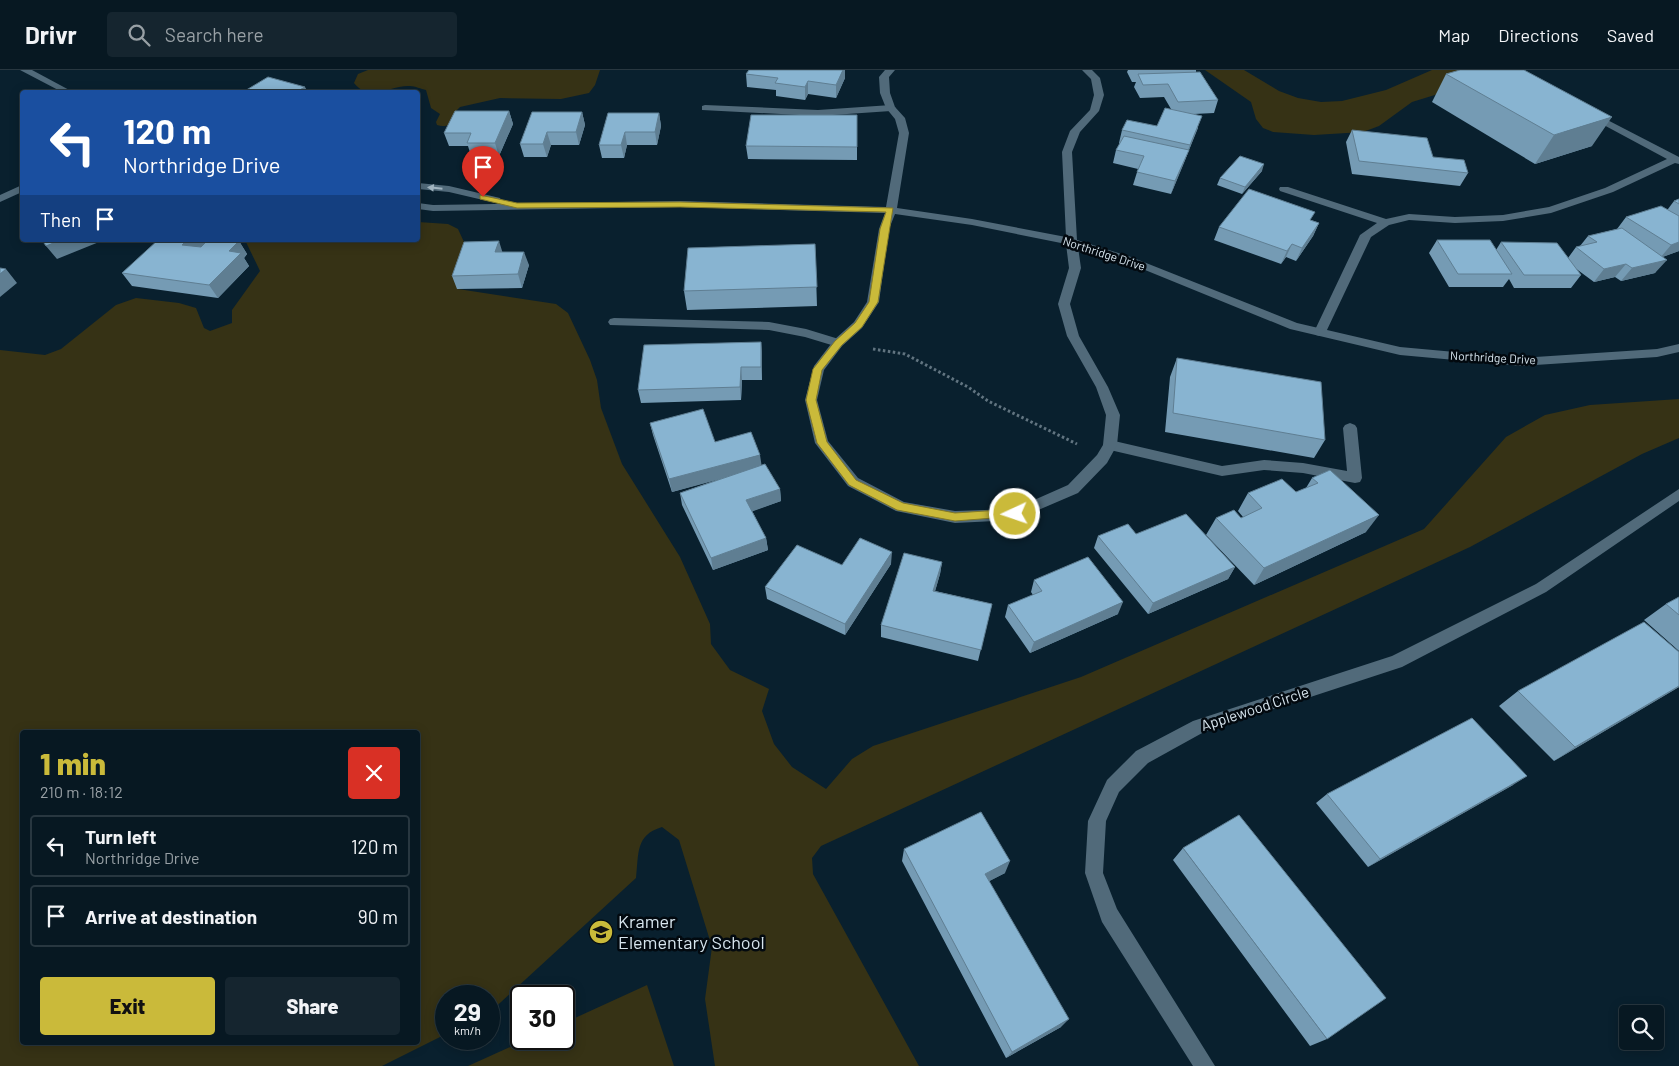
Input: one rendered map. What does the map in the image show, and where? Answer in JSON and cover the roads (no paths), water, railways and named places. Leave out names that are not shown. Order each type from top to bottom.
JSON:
[{"type":"street","points":[[25,70],[64,90]]},
{"type":"street","points":[[890,70],[884,77],[885,93],[891,108],[900,118],[904,132],[890,210],[884,229],[874,302],[858,325],[838,343],[818,369],[811,400],[822,443],[853,482],[901,507],[955,517],[1015,514],[1073,489],[1102,459],[1110,445],[1113,415],[1102,387],[1073,336],[1064,304],[1075,268],[1069,220],[1067,152],[1075,130],[1094,112],[1099,95],[1095,78],[1087,70]]},
{"type":"street","points":[[705,108],[818,113],[891,108]]},
{"type":"street","points":[[1582,109],[1677,160]]},
{"type":"street","points":[[1320,332],[1366,235],[1385,222],[1409,217],[1455,220],[1503,218],[1551,210],[1609,190],[1677,160]]},
{"type":"street","name":"Northridge Drive","points":[[420,186],[449,189],[517,205]]},
{"type":"street","points":[[0,199],[20,189]]},
{"type":"street","points":[[1284,189],[1385,222]]},
{"type":"street","name":"Northridge Drive","points":[[420,206],[433,208],[517,205],[680,204],[890,210],[972,222],[1072,242],[1127,259],[1294,326],[1400,351],[1521,362],[1657,353],[1679,348]]},
{"type":"street","points":[[614,322],[769,326],[806,333],[838,343]]},
{"type":"street","points":[[1110,445],[1222,471],[1264,465],[1303,468],[1355,478],[1350,428]]},
{"type":"street","name":"Applewood Circle","points":[[1205,1066],[1109,915],[1094,872],[1097,821],[1112,786],[1142,757],[1199,726],[1396,662],[1541,588],[1679,494]]},
{"type":"place","name":"Kramer Elementary School","points":[[601,932]]}]
